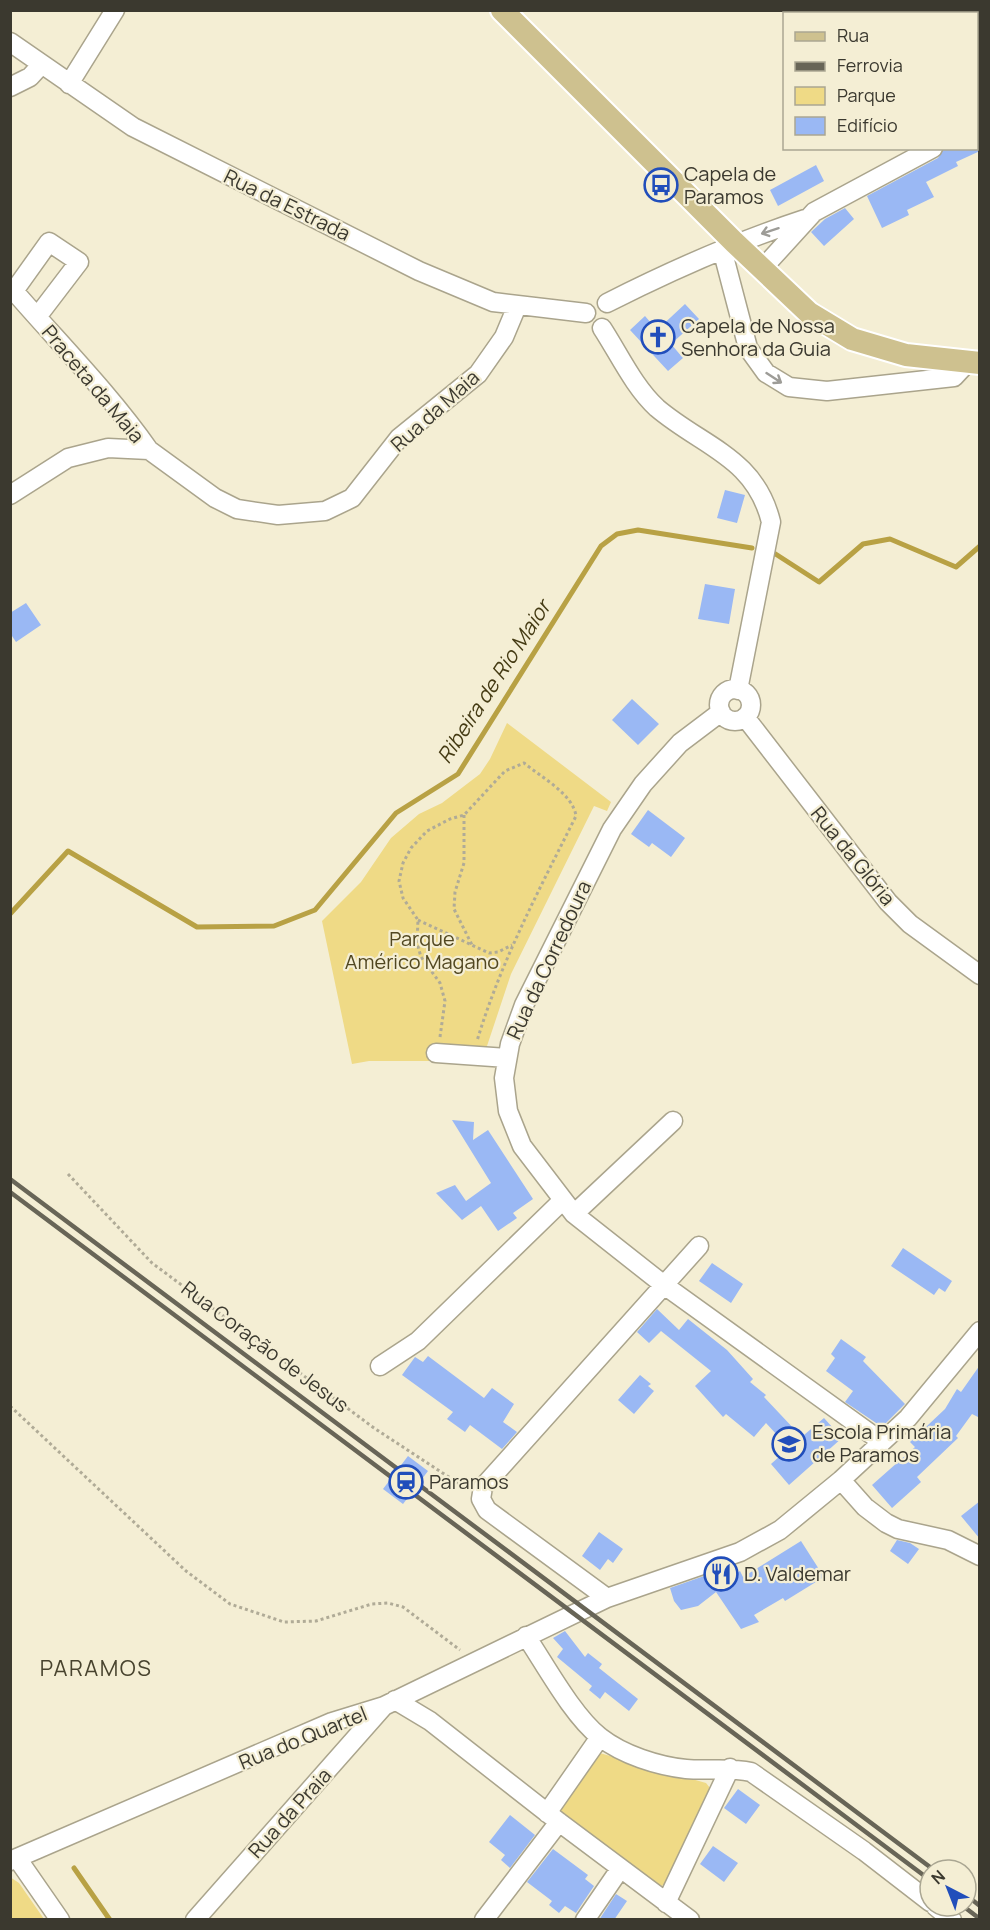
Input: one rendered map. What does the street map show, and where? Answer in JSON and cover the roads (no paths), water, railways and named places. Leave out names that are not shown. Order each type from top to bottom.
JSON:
[{"type":"main road","points":[[502,10],[728,246],[762,269],[810,313],[852,339],[906,355],[973,363]]},
{"type":"street","points":[[69,84],[115,10]]},
{"type":"street","name":"Rua da Estrada","points":[[10,42],[133,127],[398,260],[493,302],[586,313]]},
{"type":"street","points":[[10,87],[30,77],[41,65]]},
{"type":"street","points":[[762,269],[805,219],[814,212],[929,150]]},
{"type":"street","points":[[607,303],[613,315],[610,324],[602,328],[590,325],[586,313],[593,303],[607,303],[680,266],[728,246],[805,219]]},
{"type":"street","points":[[728,246],[748,348],[766,373],[789,387],[827,391],[954,377],[973,363]]},
{"type":"street","name":"Rua da Maia","points":[[149,450],[215,498],[237,509],[278,515],[325,512],[352,498],[399,438],[478,374],[504,337],[517,306]]},
{"type":"street","name":"Praceta da Maia","points":[[37,318],[128,420],[149,450]]},
{"type":"street","points":[[602,328],[650,399],[754,480],[766,502],[771,522],[738,690]]},
{"type":"street","points":[[10,495],[68,458],[108,448],[149,450]]},
{"type":"street","points":[[738,690],[747,694],[751,704],[746,717],[732,721],[721,712],[720,702],[724,694],[738,690]]},
{"type":"street","name":"Rua da Corredoura","points":[[721,712],[680,742],[643,784],[612,829],[524,1005],[507,1058],[504,1078],[508,1111],[522,1146],[568,1207],[664,1285],[882,1442]]},
{"type":"street","name":"Rua da Glória","points":[[746,717],[888,902],[910,924],[980,975]]},
{"type":"street","points":[[436,1053],[507,1058]]},
{"type":"street","points":[[380,1366],[418,1341],[568,1207],[673,1121]]},
{"type":"street","points":[[607,1598],[488,1510],[481,1499],[483,1487],[699,1246]]},
{"type":"street","name":"Rua do Quartel","points":[[60,1920],[14,1860],[332,1722],[390,1703],[607,1598],[759,1543],[780,1530],[841,1480],[882,1442],[916,1409],[980,1331]]},
{"type":"street","points":[[841,1480],[865,1507],[886,1523],[898,1529],[948,1540],[980,1556]]},
{"type":"street","points":[[526,1636],[571,1703],[600,1737],[627,1752],[668,1766],[688,1769],[730,1768],[762,1778],[918,1893]]},
{"type":"street","points":[[428,1684],[430,1721]]},
{"type":"street","points":[[390,1703],[430,1721],[678,1913],[730,1768]]},
{"type":"street","name":"Rua da Praia","points":[[195,1920],[390,1703]]},
{"type":"street","points":[[484,1920],[553,1817],[600,1737]]},
{"type":"street","points":[[585,1920],[620,1869]]},
{"type":"waterway","name":"Ribeira de Rio Maior","points":[[10,914],[68,851],[197,927],[274,926],[315,910],[396,813],[458,774],[601,546],[617,534],[638,530],[752,548]]},
{"type":"waterway","name":"Ribeira de Rio Maior","points":[[774,553],[819,582],[863,544],[890,539],[956,567],[980,546]]},
{"type":"waterway","points":[[74,1868],[110,1920]]},
{"type":"railway","points":[[10,1179],[918,1858]]},
{"type":"railway","points":[[10,1192],[918,1871]]},
{"type":"place","name":"Capela de Paramos","points":[[661,185]]},
{"type":"place","name":"Capela de Nossa Senhora da Guia","points":[[658,337]]},
{"type":"place","name":"Escola Primária de Paramos","points":[[789,1444]]},
{"type":"place","name":"Paramos","points":[[406,1482]]},
{"type":"place","name":"D. Valdemar","points":[[721,1574]]},
{"type":"district","name":"PARAMOS","points":[[96,1668]]},
{"type":"park label","name":"Parque Américo Magano","points":[[422,950]]}]
